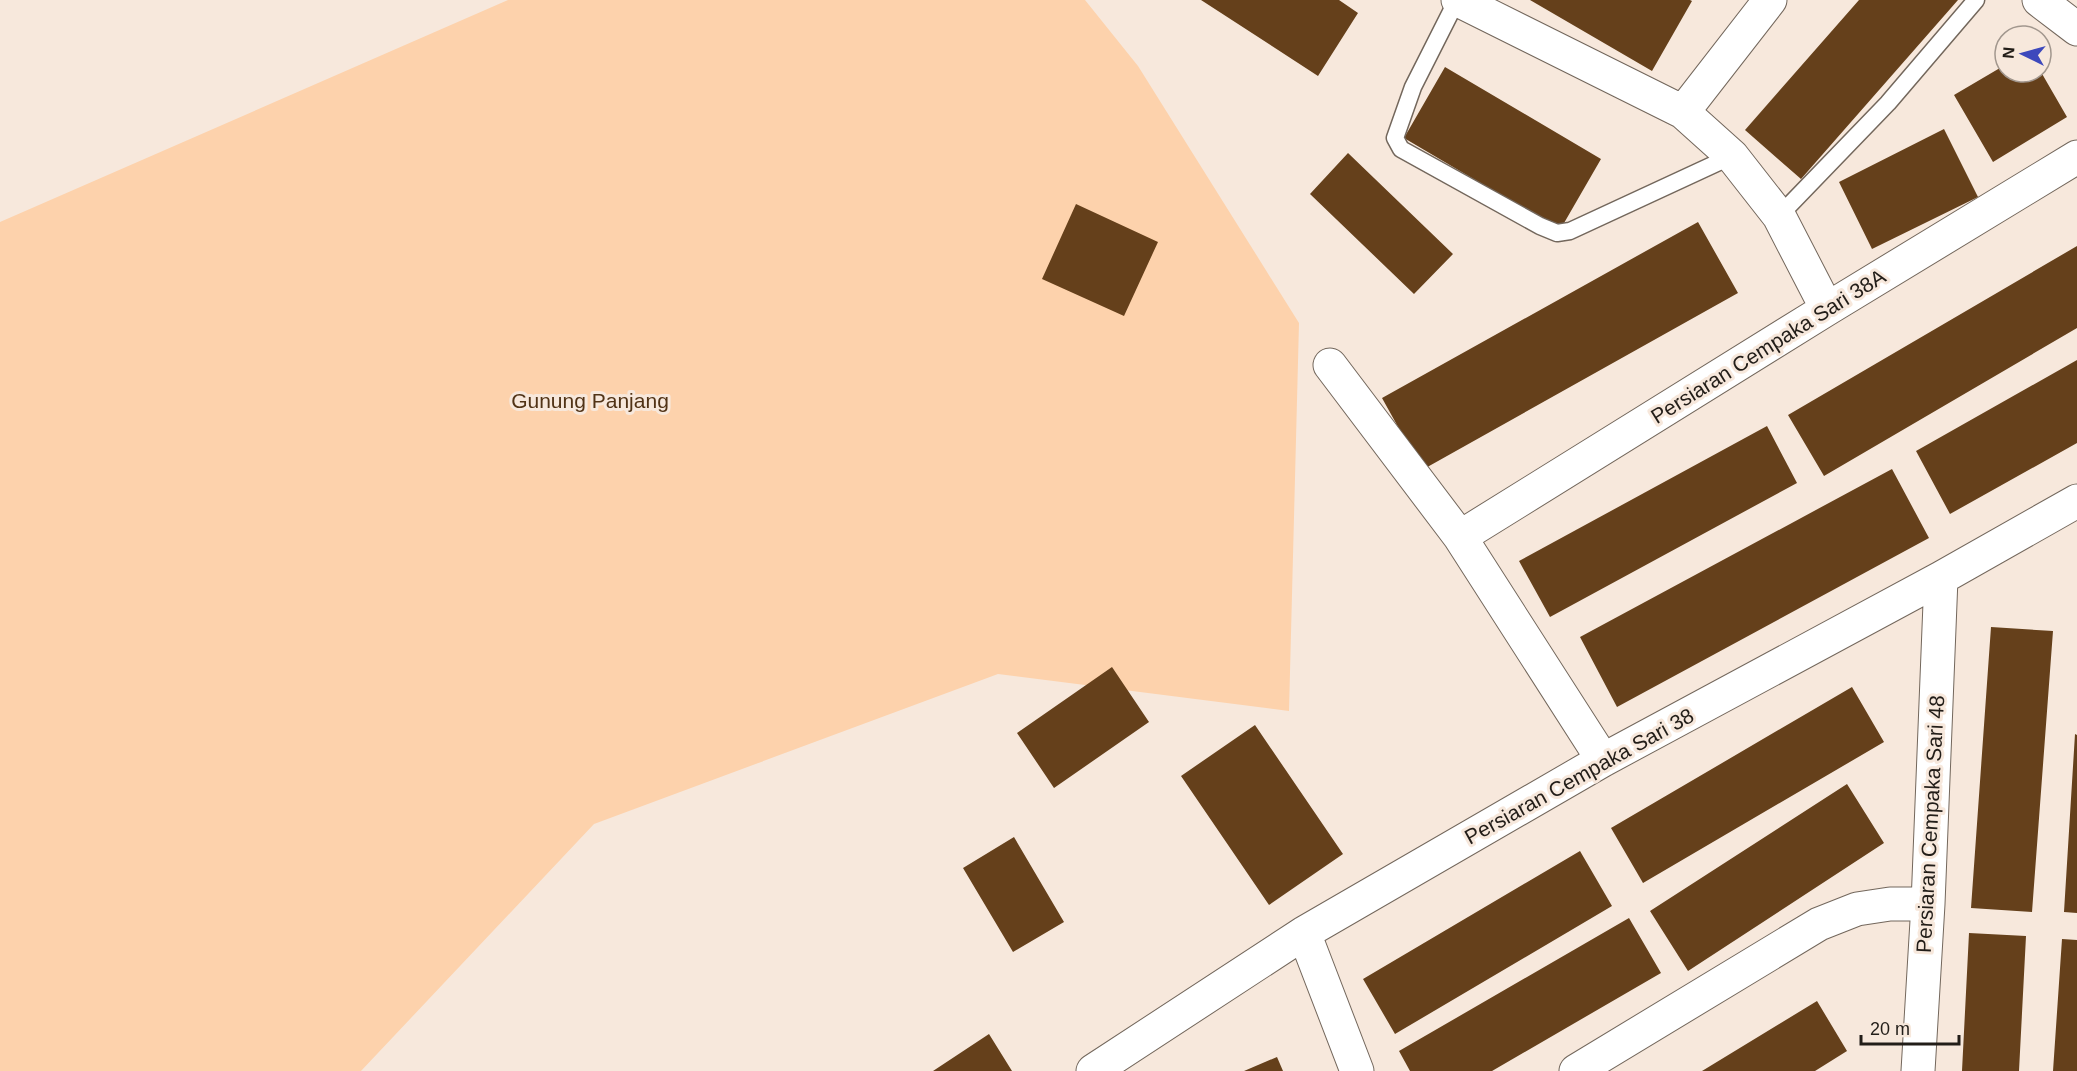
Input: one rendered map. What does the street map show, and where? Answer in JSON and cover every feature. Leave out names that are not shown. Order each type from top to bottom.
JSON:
[{"type":"street","points":[[1457,0],[1683,112],[1732,156],[1779,216],[1827,309]]},
{"type":"street","points":[[2039,0],[2077,28]]},
{"type":"street","points":[[1683,112],[1762,2]]},
{"type":"street","name":"Persiaran Cempaka Sari 38A","points":[[1460,537],[2077,157]]},
{"type":"street","points":[[1330,365],[1460,537],[1603,760]]},
{"type":"street","name":"Persiaran Cempaka Sari 38","points":[[1094,1071],[1304,933],[1603,760],[1941,578],[2077,501]]},
{"type":"street","name":"Persiaran Cempaka Sari 48","points":[[1918,1071],[1928,904],[1941,578]]},
{"type":"street","points":[[1576,1071],[1819,924],[1857,909],[1890,904],[1928,904]]},
{"type":"street","points":[[1304,933],[1357,1071]]},
{"type":"lane","points":[[1457,0],[1413,87],[1395,138],[1401,149],[1540,226],[1557,233],[1570,231],[1732,156]]},
{"type":"lane","points":[[1779,216],[1888,103],[1976,0]]},
{"type":"green space","name":"Gunung Panjang","points":[[508,0],[1085,0],[1138,66],[1299,323],[1289,711],[998,674],[594,824],[361,1071],[0,1071],[0,222]]},
{"type":"building","points":[[1201,0],[1339,0],[1358,13],[1318,76]]},
{"type":"building","points":[[1530,0],[1690,0],[1692,1],[1652,71]]},
{"type":"building","points":[[1859,0],[1958,0],[1801,179],[1745,130]]},
{"type":"building","points":[[1445,67],[1601,159],[1560,230],[1404,138]]},
{"type":"building","points":[[1993,72],[1993,84],[2048,84],[2067,117],[1993,162],[1954,95]]},
{"type":"building","points":[[1944,129],[1978,197],[1872,249],[1839,182]]},
{"type":"building","points":[[1348,153],[1453,254],[1414,294],[1310,194]]},
{"type":"building","points":[[1076,204],[1158,242],[1124,316],[1042,279]]},
{"type":"building","points":[[1698,222],[1738,293],[1422,470],[1382,398]]},
{"type":"building","points":[[2077,246],[2077,328],[1824,476],[1788,415]]},
{"type":"building","points":[[2077,360],[2077,443],[1950,514],[1916,451]]},
{"type":"building","points":[[1767,426],[1797,483],[1550,617],[1519,561]]},
{"type":"building","points":[[1892,469],[1929,538],[1617,707],[1580,637]]},
{"type":"building","points":[[1991,627],[2053,631],[2032,912],[1971,908]]},
{"type":"building","points":[[1112,667],[1149,722],[1054,788],[1017,733]]},
{"type":"building","points":[[1852,687],[1884,742],[1643,883],[1611,828]]},
{"type":"building","points":[[1255,725],[1343,854],[1269,905],[1181,776]]},
{"type":"building","points":[[2075,734],[2077,735],[2077,913],[2064,912]]},
{"type":"building","points":[[1847,784],[1884,843],[1688,971],[1650,911]]},
{"type":"building","points":[[1014,837],[1064,922],[1013,952],[963,868]]},
{"type":"building","points":[[1580,851],[1612,906],[1395,1034],[1363,979]]},
{"type":"building","points":[[1629,918],[1661,973],[1492,1071],[1410,1071],[1399,1051]]},
{"type":"building","points":[[1969,933],[2026,936],[2019,1071],[1962,1071]]},
{"type":"building","points":[[2062,939],[2077,940],[2077,1071],[2053,1071]]},
{"type":"building","points":[[1817,1001],[1847,1051],[1815,1071],[1702,1071]]},
{"type":"building","points":[[989,1034],[1012,1071],[933,1071]]},
{"type":"building","points":[[1277,1057],[1283,1071],[1244,1071]]}]
